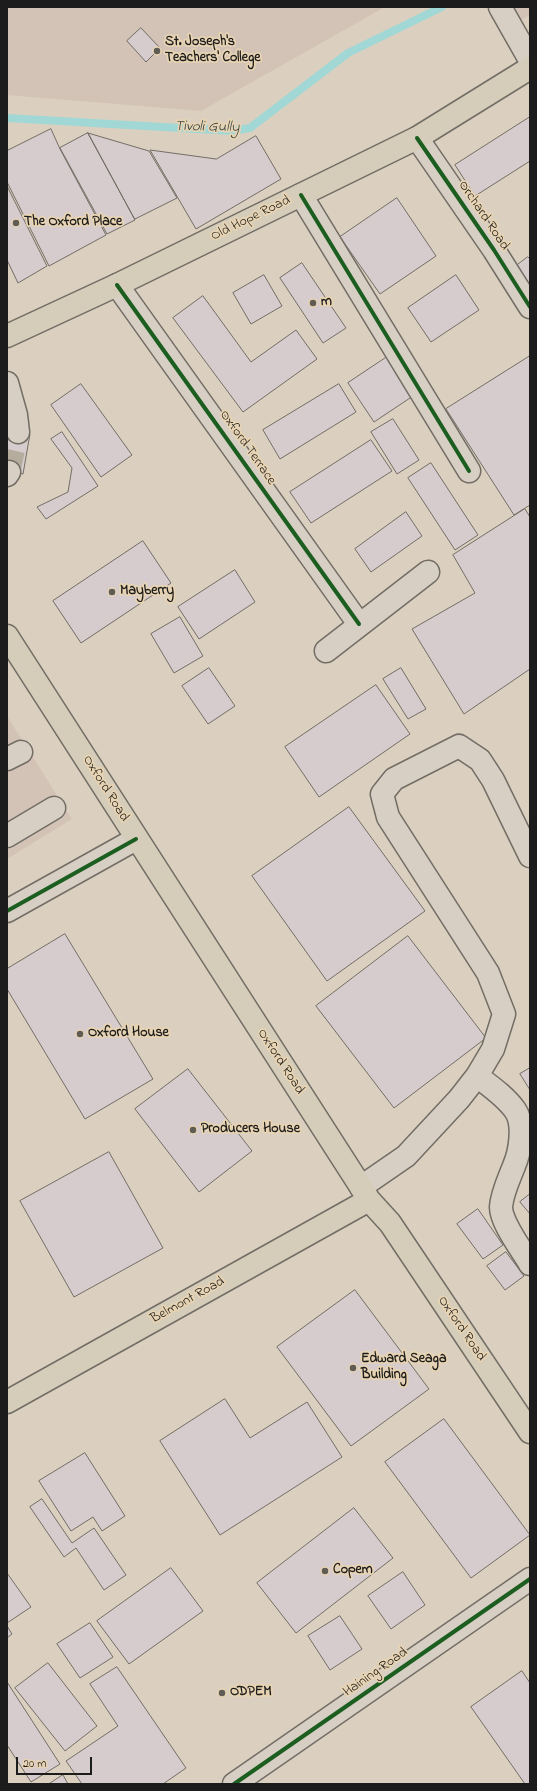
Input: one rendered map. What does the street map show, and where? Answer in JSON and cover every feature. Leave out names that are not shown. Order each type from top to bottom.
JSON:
[{"type":"main road","name":"Old Hope Road","points":[[7,336],[117,285],[417,138],[530,68]]},
{"type":"main road","name":"Oxford Road","points":[[7,636],[365,1194],[390,1223],[528,1425]]},
{"type":"main road","name":"Oxford Road","points":[[7,646],[39,685]]},
{"type":"main road","name":"Belmont Road","points":[[7,1402],[365,1194]]},
{"type":"street","points":[[500,7],[530,60]]},
{"type":"street","name":"Orchard Road","points":[[417,138],[494,250],[530,307]]},
{"type":"street","points":[[301,195],[469,471]]},
{"type":"street","name":"Oxford Terrace","points":[[117,285],[358,624]]},
{"type":"street","points":[[9,396],[16,415],[18,432]]},
{"type":"street","points":[[326,651],[358,624],[428,572]]},
{"type":"street","points":[[365,1194],[406,1156],[459,1099],[477,1076],[493,1049],[504,1014],[488,974],[388,817],[382,794],[394,779],[459,746],[480,760],[493,780],[530,856]]},
{"type":"street","points":[[7,836],[54,808]]},
{"type":"street","points":[[7,911],[136,839]]},
{"type":"street","points":[[477,1076],[501,1095],[516,1111],[521,1133],[516,1162],[504,1194],[501,1208],[504,1219],[530,1264]]},
{"type":"street","name":"Haining Road","points":[[234,1784],[530,1579]]},
{"type":"shaded area","name":"St. Joseph's Teachers' College","points":[[7,7],[385,7],[201,111],[7,95]]},
{"type":"shaded area","points":[[503,7],[530,7],[530,15],[514,24]]},
{"type":"shaded area","points":[[7,716],[72,819],[7,859]]},
{"type":"building","points":[[141,28],[160,48],[146,62],[127,41]]},
{"type":"building","points":[[530,117],[530,161],[475,196],[455,165]]},
{"type":"building","points":[[51,129],[60,149],[106,235],[49,266],[7,182],[7,151]]},
{"type":"building","points":[[88,133],[135,220],[107,234],[60,148]]},
{"type":"building","points":[[88,133],[149,151],[177,198],[135,219]]},
{"type":"building","points":[[256,136],[281,179],[196,229],[150,150],[216,159]]},
{"type":"building","name":"The Oxford Place","points":[[7,186],[47,266],[18,283],[7,260]]},
{"type":"building","points":[[397,198],[436,256],[380,294],[340,237]]},
{"type":"building","points":[[528,257],[530,259],[530,303],[508,272]]},
{"type":"building","name":"m","points":[[302,263],[346,328],[323,343],[280,278]]},
{"type":"building","points":[[264,275],[282,306],[251,324],[233,293]]},
{"type":"building","points":[[456,275],[479,310],[431,342],[408,308]]},
{"type":"building","points":[[203,296],[251,362],[296,330],[317,359],[243,412],[173,318]]},
{"type":"building","points":[[390,355],[416,394],[374,422],[348,383]]},
{"type":"building","points":[[530,356],[530,505],[514,515],[446,409]]},
{"type":"building","points":[[81,384],[132,455],[101,477],[51,405]]},
{"type":"building","points":[[339,384],[356,412],[280,459],[263,430]]},
{"type":"building","points":[[393,419],[419,460],[397,474],[371,432]]},
{"type":"building","points":[[7,430],[30,434],[23,474],[7,471]]},
{"type":"building","points":[[62,432],[98,486],[46,519],[37,507],[68,492],[72,468],[51,439]]},
{"type":"building","points":[[371,440],[392,471],[311,523],[290,492]]},
{"type":"building","points":[[431,463],[478,535],[455,550],[408,478]]},
{"type":"building","points":[[525,509],[530,517],[530,669],[464,714],[412,629],[475,593],[453,555]]},
{"type":"building","points":[[406,512],[422,536],[371,572],[355,549]]},
{"type":"building","name":"Mayberry","points":[[143,541],[171,583],[81,643],[53,601]]},
{"type":"building","points":[[235,570],[255,602],[199,639],[178,607]]},
{"type":"building","points":[[180,617],[203,656],[174,673],[151,634]]},
{"type":"building","points":[[209,668],[235,706],[208,724],[182,686]]},
{"type":"building","points":[[401,668],[426,709],[408,719],[383,679]]},
{"type":"building","points":[[376,685],[410,734],[319,797],[285,747]]},
{"type":"building","points":[[349,807],[425,911],[327,981],[252,876]]},
{"type":"building","name":"Oxford House","points":[[65,934],[153,1079],[85,1119],[7,989],[7,969]]},
{"type":"building","points":[[408,936],[486,1038],[394,1108],[316,1006]]},
{"type":"building","points":[[530,1068],[530,1090],[520,1074]]},
{"type":"building","name":"Producers House","points":[[188,1069],[252,1151],[199,1192],[135,1109]]},
{"type":"building","points":[[109,1152],[163,1248],[74,1297],[20,1201]]},
{"type":"building","points":[[530,1194],[530,1214],[520,1202]]},
{"type":"building","points":[[478,1209],[503,1245],[483,1259],[457,1224]]},
{"type":"building","points":[[506,1252],[524,1276],[505,1290],[487,1266]]},
{"type":"building","name":"Edward Seaga Building","points":[[355,1290],[429,1389],[351,1446],[277,1347]]},
{"type":"building","points":[[225,1399],[250,1438],[307,1402],[342,1457],[220,1535],[160,1441]]},
{"type":"building","points":[[444,1419],[530,1535],[471,1578],[385,1462]]},
{"type":"building","points":[[85,1453],[125,1516],[102,1531],[93,1517],[71,1531],[39,1481]]},
{"type":"building","points":[[42,1499],[72,1543],[94,1528],[126,1575],[104,1590],[76,1548],[64,1557],[30,1507]]},
{"type":"building","name":"Copem","points":[[354,1508],[393,1558],[296,1633],[257,1583]]},
{"type":"building","points":[[171,1568],[203,1611],[129,1664],[97,1621]]},
{"type":"building","points":[[403,1572],[425,1605],[391,1629],[368,1596]]},
{"type":"building","points":[[7,1573],[31,1607],[7,1623]]},
{"type":"building","points":[[340,1616],[362,1649],[330,1670],[308,1636]]},
{"type":"building","points":[[90,1623],[113,1657],[80,1678],[57,1644]]},
{"type":"building","points":[[7,1626],[12,1634],[7,1638]]},
{"type":"building","points":[[48,1663],[97,1726],[65,1751],[15,1688]]},
{"type":"building","points":[[117,1667],[186,1768],[163,1784],[82,1784],[66,1761],[118,1726],[90,1684]]},
{"type":"building","points":[[522,1671],[530,1683],[530,1784],[525,1784],[471,1707]]},
{"type":"building","points":[[7,1682],[60,1764],[31,1782],[7,1745]]},
{"type":"building","points":[[63,1775],[68,1784],[49,1784]]},
{"type":"waterway","name":"Tivoli Gully","points":[[7,118],[232,131],[250,128],[348,53],[442,7]]},
{"type":"tunnel","points":[[9,472],[18,432]]},
{"type":"cycle path","points":[[417,138],[494,250],[530,307]]},
{"type":"cycle path","points":[[301,195],[469,471]]},
{"type":"cycle path","points":[[117,285],[359,624]]},
{"type":"cycle path","points":[[7,911],[136,839]]},
{"type":"cycle path","points":[[234,1784],[530,1579]]},
{"type":"place","name":"St. Joseph's Teachers' College","points":[[157,51]]},
{"type":"place","name":"The Oxford Place","points":[[16,223]]},
{"type":"place","name":"m","points":[[313,303]]},
{"type":"place","name":"Mayberry","points":[[112,592]]},
{"type":"place","name":"Oxford House","points":[[80,1034]]},
{"type":"place","name":"Producers House","points":[[193,1130]]},
{"type":"place","name":"Edward Seaga Building","points":[[353,1368]]},
{"type":"place","name":"Copem","points":[[325,1571]]},
{"type":"place","name":"ODPEM","points":[[222,1693]]}]
